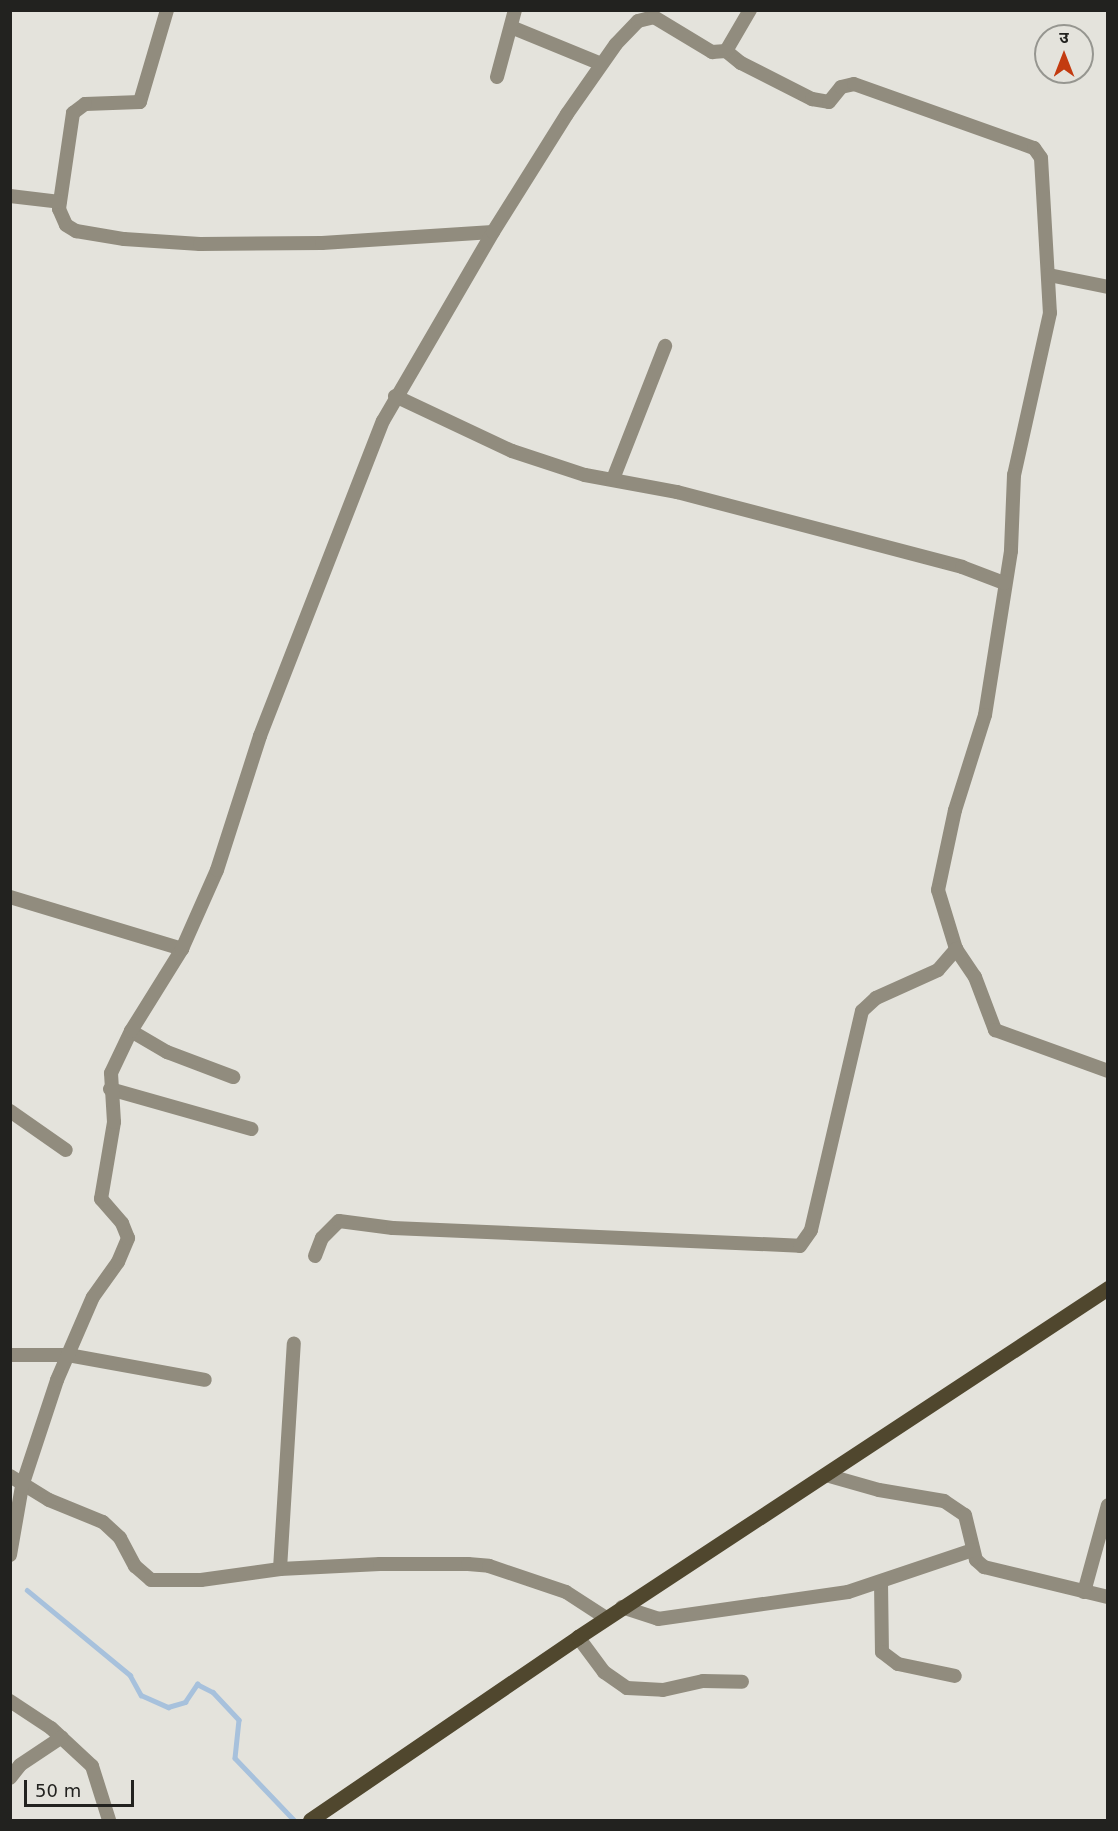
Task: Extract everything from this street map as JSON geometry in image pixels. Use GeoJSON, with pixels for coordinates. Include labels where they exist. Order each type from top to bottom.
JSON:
{"type":"FeatureCollection","features":[{"type":"Feature","properties":{"kind":"main road"},"geometry":{"type":"LineString","coordinates":[[311,1820],[622,1607],[1107,1287]]}},
{"type":"Feature","properties":{"kind":"street"},"geometry":{"type":"LineString","coordinates":[[167,10],[140,102],[85,104],[73,113],[60,202],[66,225],[124,239],[200,244],[322,243],[493,232]]}},
{"type":"Feature","properties":{"kind":"street"},"geometry":{"type":"LineString","coordinates":[[497,77],[515,10]]}},
{"type":"Feature","properties":{"kind":"street"},"geometry":{"type":"LineString","coordinates":[[726,51],[750,10]]}},
{"type":"Feature","properties":{"kind":"street"},"geometry":{"type":"LineString","coordinates":[[10,1555],[22,1486],[68,1355],[93,1297],[118,1262],[128,1238],[122,1223],[101,1199],[112,1139],[110,1089],[116,1058],[182,949],[217,870],[260,736],[395,396],[493,232],[601,64],[638,21],[654,17],[712,52],[726,51],[741,63],[812,99],[829,102],[841,87],[854,84],[1034,148],[1043,171],[1050,313],[1022,427],[1014,476],[1011,551],[1004,583],[985,715],[938,879],[939,901],[956,949],[975,977],[994,1030],[1107,1071]]}},
{"type":"Feature","properties":{"kind":"street"},"geometry":{"type":"LineString","coordinates":[[511,27],[601,64]]}},
{"type":"Feature","properties":{"kind":"street"},"geometry":{"type":"LineString","coordinates":[[10,196],[60,202]]}},
{"type":"Feature","properties":{"kind":"street"},"geometry":{"type":"LineString","coordinates":[[1049,275],[1107,287]]}},
{"type":"Feature","properties":{"kind":"street"},"geometry":{"type":"LineString","coordinates":[[613,479],[664,346]]}},
{"type":"Feature","properties":{"kind":"street"},"geometry":{"type":"LineString","coordinates":[[395,396],[512,451],[585,475],[677,492],[962,567],[1004,583]]}},
{"type":"Feature","properties":{"kind":"street"},"geometry":{"type":"LineString","coordinates":[[10,897],[182,949]]}},
{"type":"Feature","properties":{"kind":"street"},"geometry":{"type":"LineString","coordinates":[[315,1256],[322,1238],[339,1221],[393,1228],[800,1246],[811,1230],[862,1011],[876,998],[938,970],[956,949]]}},
{"type":"Feature","properties":{"kind":"street"},"geometry":{"type":"LineString","coordinates":[[131,1031],[175,1055],[233,1077]]}},
{"type":"Feature","properties":{"kind":"street"},"geometry":{"type":"LineString","coordinates":[[110,1089],[251,1129]]}},
{"type":"Feature","properties":{"kind":"street"},"geometry":{"type":"LineString","coordinates":[[10,1111],[66,1150]]}},
{"type":"Feature","properties":{"kind":"street"},"geometry":{"type":"LineString","coordinates":[[280,1569],[294,1343]]}},
{"type":"Feature","properties":{"kind":"street"},"geometry":{"type":"LineString","coordinates":[[10,1355],[68,1355],[205,1380]]}},
{"type":"Feature","properties":{"kind":"street"},"geometry":{"type":"LineString","coordinates":[[826,1474],[958,1508],[969,1526],[972,1550],[976,1560],[994,1571],[1107,1597]]}},
{"type":"Feature","properties":{"kind":"street"},"geometry":{"type":"LineString","coordinates":[[10,1476],[22,1486],[103,1522],[120,1538],[135,1566],[151,1580],[201,1580],[280,1569],[427,1563],[489,1566],[566,1592],[606,1618]]}},
{"type":"Feature","properties":{"kind":"street"},"geometry":{"type":"LineString","coordinates":[[1084,1592],[1107,1505]]}},
{"type":"Feature","properties":{"kind":"street"},"geometry":{"type":"LineString","coordinates":[[622,1607],[658,1619],[848,1592],[972,1550]]}},
{"type":"Feature","properties":{"kind":"street"},"geometry":{"type":"LineString","coordinates":[[881,1582],[882,1652],[898,1664],[955,1676]]}},
{"type":"Feature","properties":{"kind":"street"},"geometry":{"type":"LineString","coordinates":[[578,1637],[604,1672],[627,1688],[663,1690],[703,1681],[742,1682]]}},
{"type":"Feature","properties":{"kind":"street"},"geometry":{"type":"LineString","coordinates":[[10,1701],[62,1737],[92,1766],[109,1821]]}},
{"type":"Feature","properties":{"kind":"street"},"geometry":{"type":"LineString","coordinates":[[10,1778],[20,1765],[62,1737]]}},
{"type":"Feature","properties":{"kind":"waterway"},"geometry":{"type":"LineString","coordinates":[[27,1590],[130,1675],[141,1695],[168,1707],[185,1702],[197,1684],[213,1692],[239,1720],[235,1758],[294,1820]]}}]}
